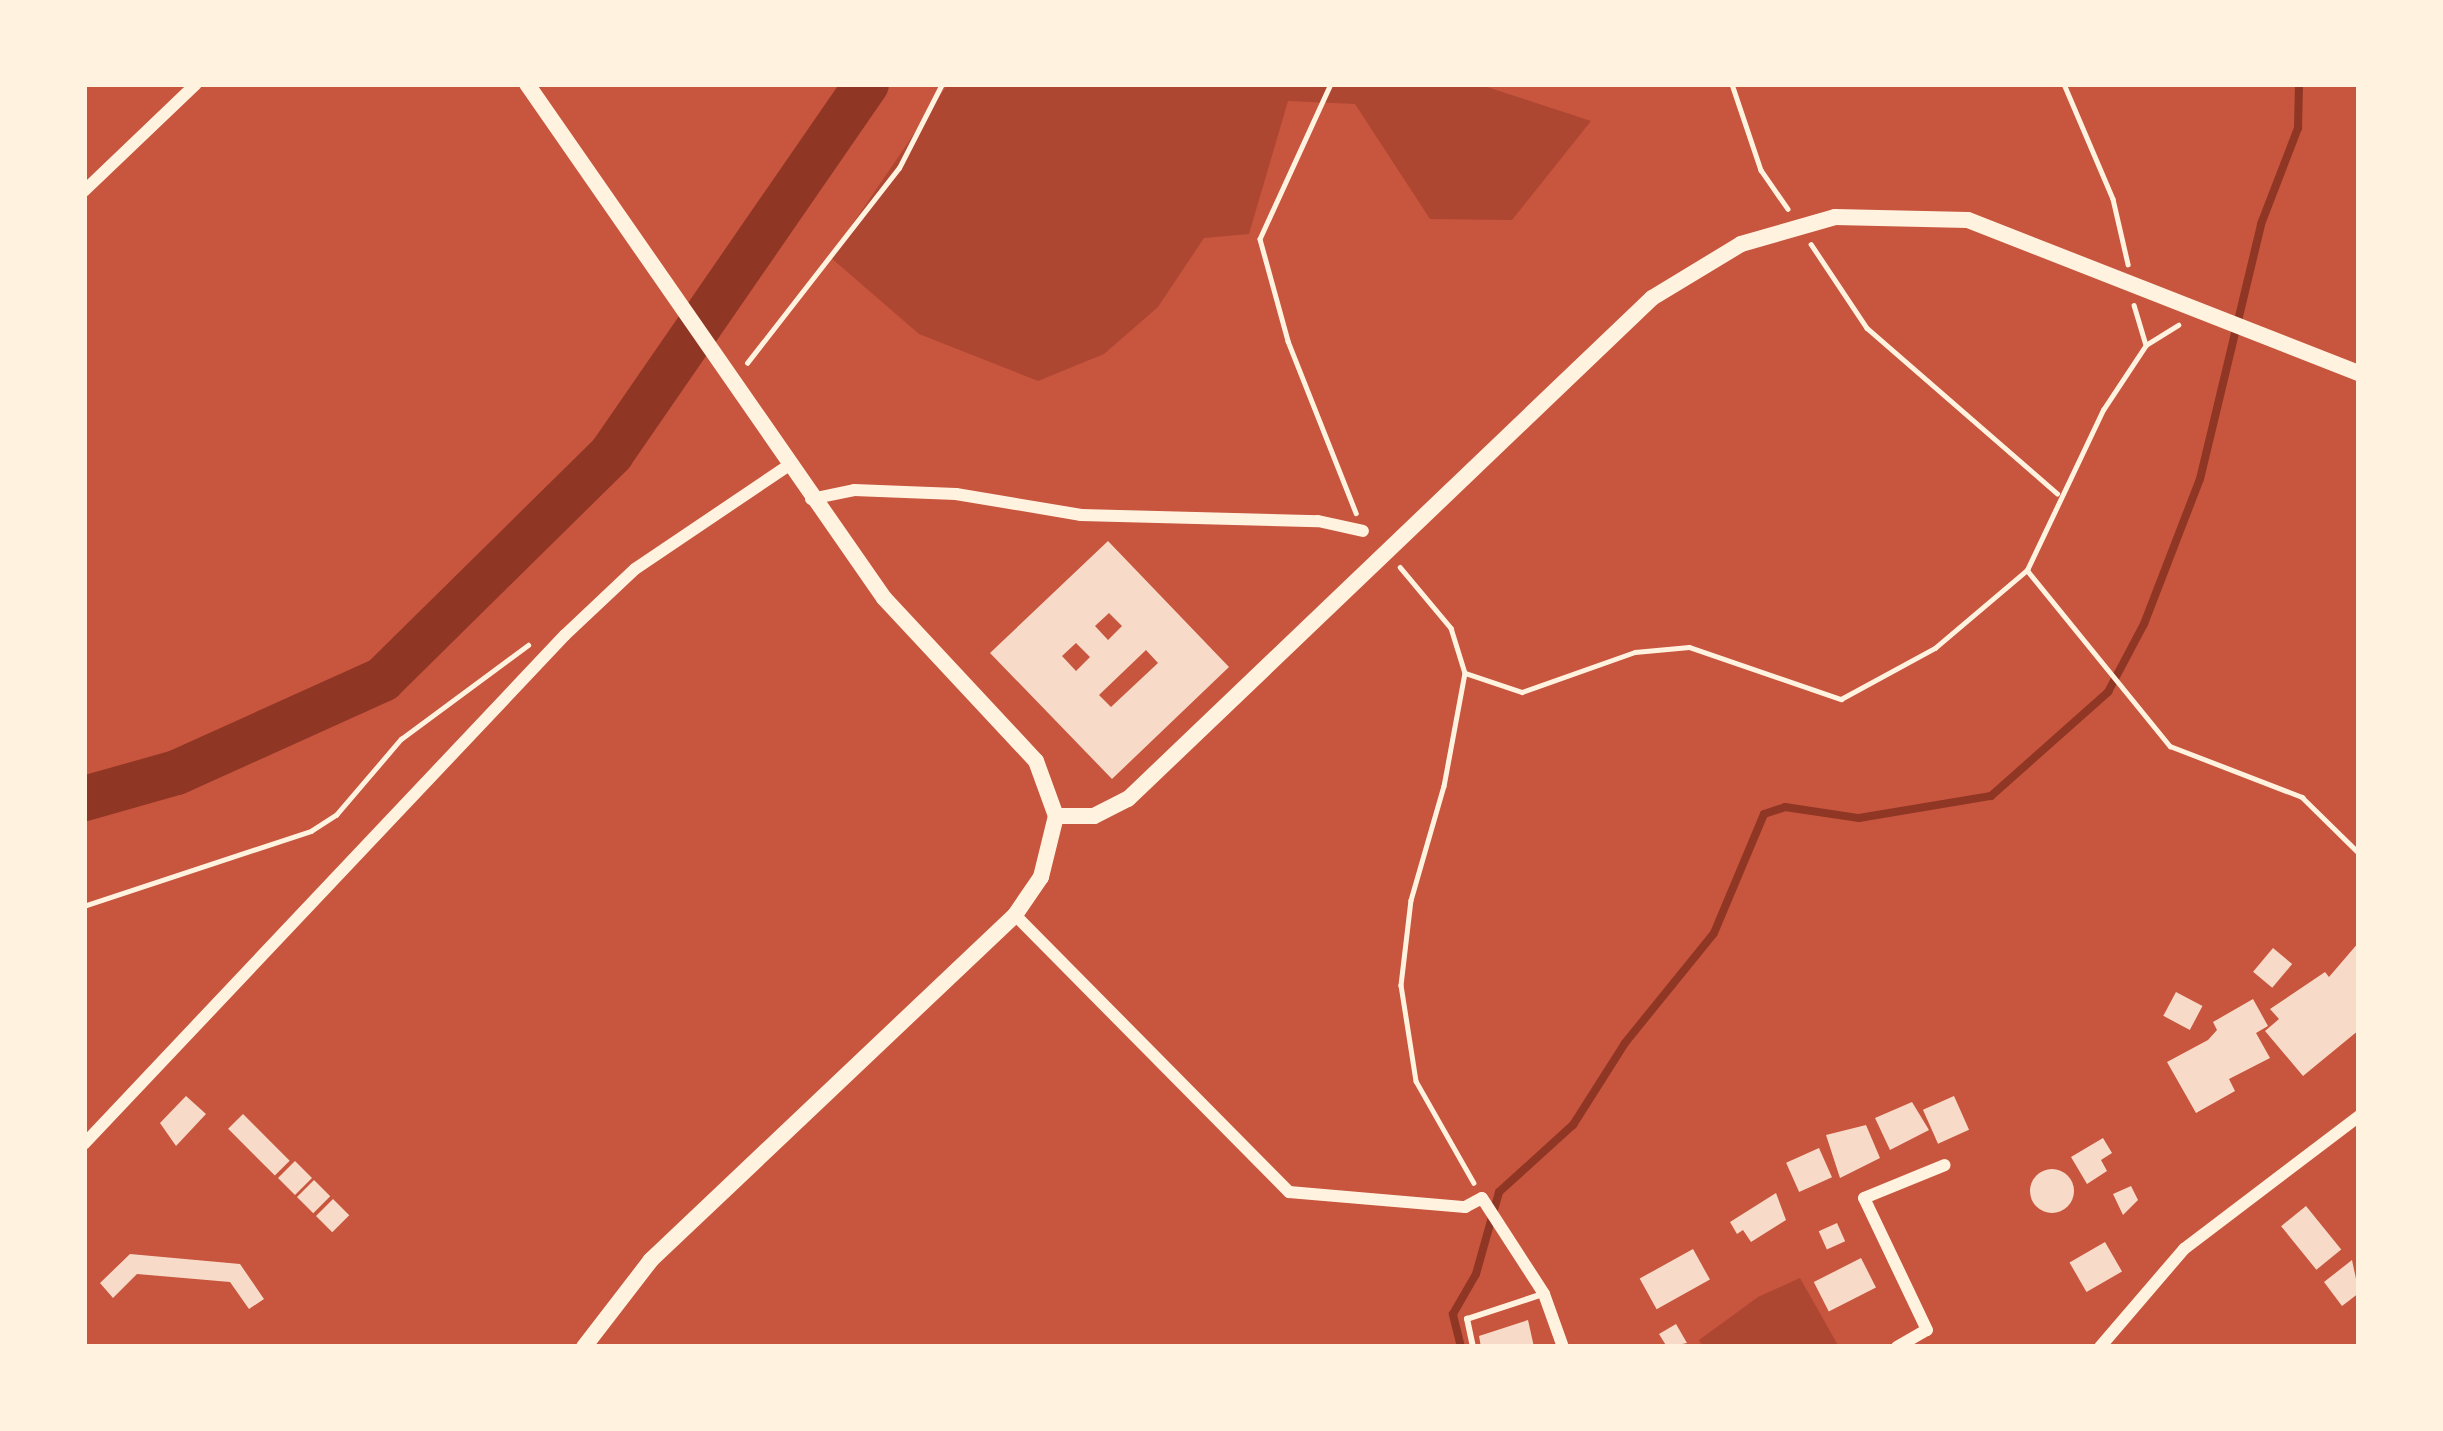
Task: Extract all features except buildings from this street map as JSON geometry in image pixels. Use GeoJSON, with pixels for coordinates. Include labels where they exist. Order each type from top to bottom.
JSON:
{"type":"FeatureCollection","features":[{"type":"Feature","properties":{"kind":"street"},"geometry":{"type":"LineString","coordinates":[[527,84],[786,467],[884,598],[1036,761],[1056,816],[1041,877],[1015,915],[651,1259],[584,1347]]}},
{"type":"Feature","properties":{"kind":"street"},"geometry":{"type":"LineString","coordinates":[[84,190],[187,86]]}},
{"type":"Feature","properties":{"kind":"street"},"geometry":{"type":"LineString","coordinates":[[1056,816],[1094,816],[1128,800],[1652,298],[1742,244],[1807,223],[1882,213],[1968,220],[2359,373]]}},
{"type":"Feature","properties":{"kind":"street"},"geometry":{"type":"LineString","coordinates":[[84,1144],[565,634],[635,569],[786,467]]}},
{"type":"Feature","properties":{"kind":"street"},"geometry":{"type":"LineString","coordinates":[[811,499],[854,490],[956,494],[1081,515],[1318,520],[1363,531]]}},
{"type":"Feature","properties":{"kind":"street"},"geometry":{"type":"LineString","coordinates":[[1015,915],[1289,1192],[1465,1207],[1482,1198],[1544,1294],[1562,1347]]}},
{"type":"Feature","properties":{"kind":"street"},"geometry":{"type":"LineString","coordinates":[[2100,1347],[2184,1249],[2359,1116]]}},
{"type":"Feature","properties":{"kind":"street"},"geometry":{"type":"LineString","coordinates":[[1897,1347],[1928,1330],[1864,1198],[1945,1165]]}},
{"type":"Feature","properties":{"kind":"lane"},"geometry":{"type":"LineString","coordinates":[[1473,1347],[1467,1318],[1544,1294]]}},
{"type":"Feature","properties":{"kind":"path"},"geometry":{"type":"LineString","coordinates":[[748,369],[899,168],[942,84]]}},
{"type":"Feature","properties":{"kind":"path"},"geometry":{"type":"LineString","coordinates":[[1330,84],[1260,239],[1268,273],[1363,531]]}},
{"type":"Feature","properties":{"kind":"path"},"geometry":{"type":"LineString","coordinates":[[1732,84],[1761,170],[1867,328],[2057,493]]}},
{"type":"Feature","properties":{"kind":"path"},"geometry":{"type":"LineString","coordinates":[[2064,84],[2113,199],[2131,282]]}},
{"type":"Feature","properties":{"kind":"path"},"geometry":{"type":"LineString","coordinates":[[2132,298],[2146,345]]}},
{"type":"Feature","properties":{"kind":"path"},"geometry":{"type":"LineString","coordinates":[[1465,673],[1522,692],[1635,652],[1689,647],[1841,699],[1935,648],[2026,570],[2057,493],[2146,345],[2211,314]]}},
{"type":"Feature","properties":{"kind":"path"},"geometry":{"type":"LineString","coordinates":[[1386,553],[1443,615],[1465,673],[1444,786],[1411,901],[1401,985],[1416,1081],[1482,1198]]}},
{"type":"Feature","properties":{"kind":"path"},"geometry":{"type":"LineString","coordinates":[[2026,570],[2170,746],[2302,797],[2359,853]]}},
{"type":"Feature","properties":{"kind":"path"},"geometry":{"type":"LineString","coordinates":[[84,906],[311,831],[336,815],[401,739],[545,634]]}},
{"type":"Feature","properties":{"kind":"shaded area"},"geometry":{"type":"Polygon","coordinates":[[[948,84],[1478,84],[1591,121],[1512,220],[1430,219],[1355,104],[1288,101],[1249,234],[1204,238],[1158,307],[1104,354],[1038,381],[919,334],[830,257],[948,84]]]}},
{"type":"Feature","properties":{"kind":"shaded area"},"geometry":{"type":"Polygon","coordinates":[[[1800,1278],[1839,1347],[1703,1347],[1699,1340],[1758,1297],[1800,1278]]]}},
{"type":"Feature","properties":{"kind":"waterway"},"geometry":{"type":"LineString","coordinates":[[84,798],[176,772],[382,679],[611,453],[866,84]]}},
{"type":"Feature","properties":{"kind":"waterway"},"geometry":{"type":"LineString","coordinates":[[1461,1347],[1453,1314],[1476,1274],[1499,1192],[1573,1125],[1625,1043],[1714,933],[1764,814],[1785,807],[1859,818],[1991,796],[2108,692],[2144,624],[2200,479],[2261,224],[2298,128],[2299,84]]}}]}
